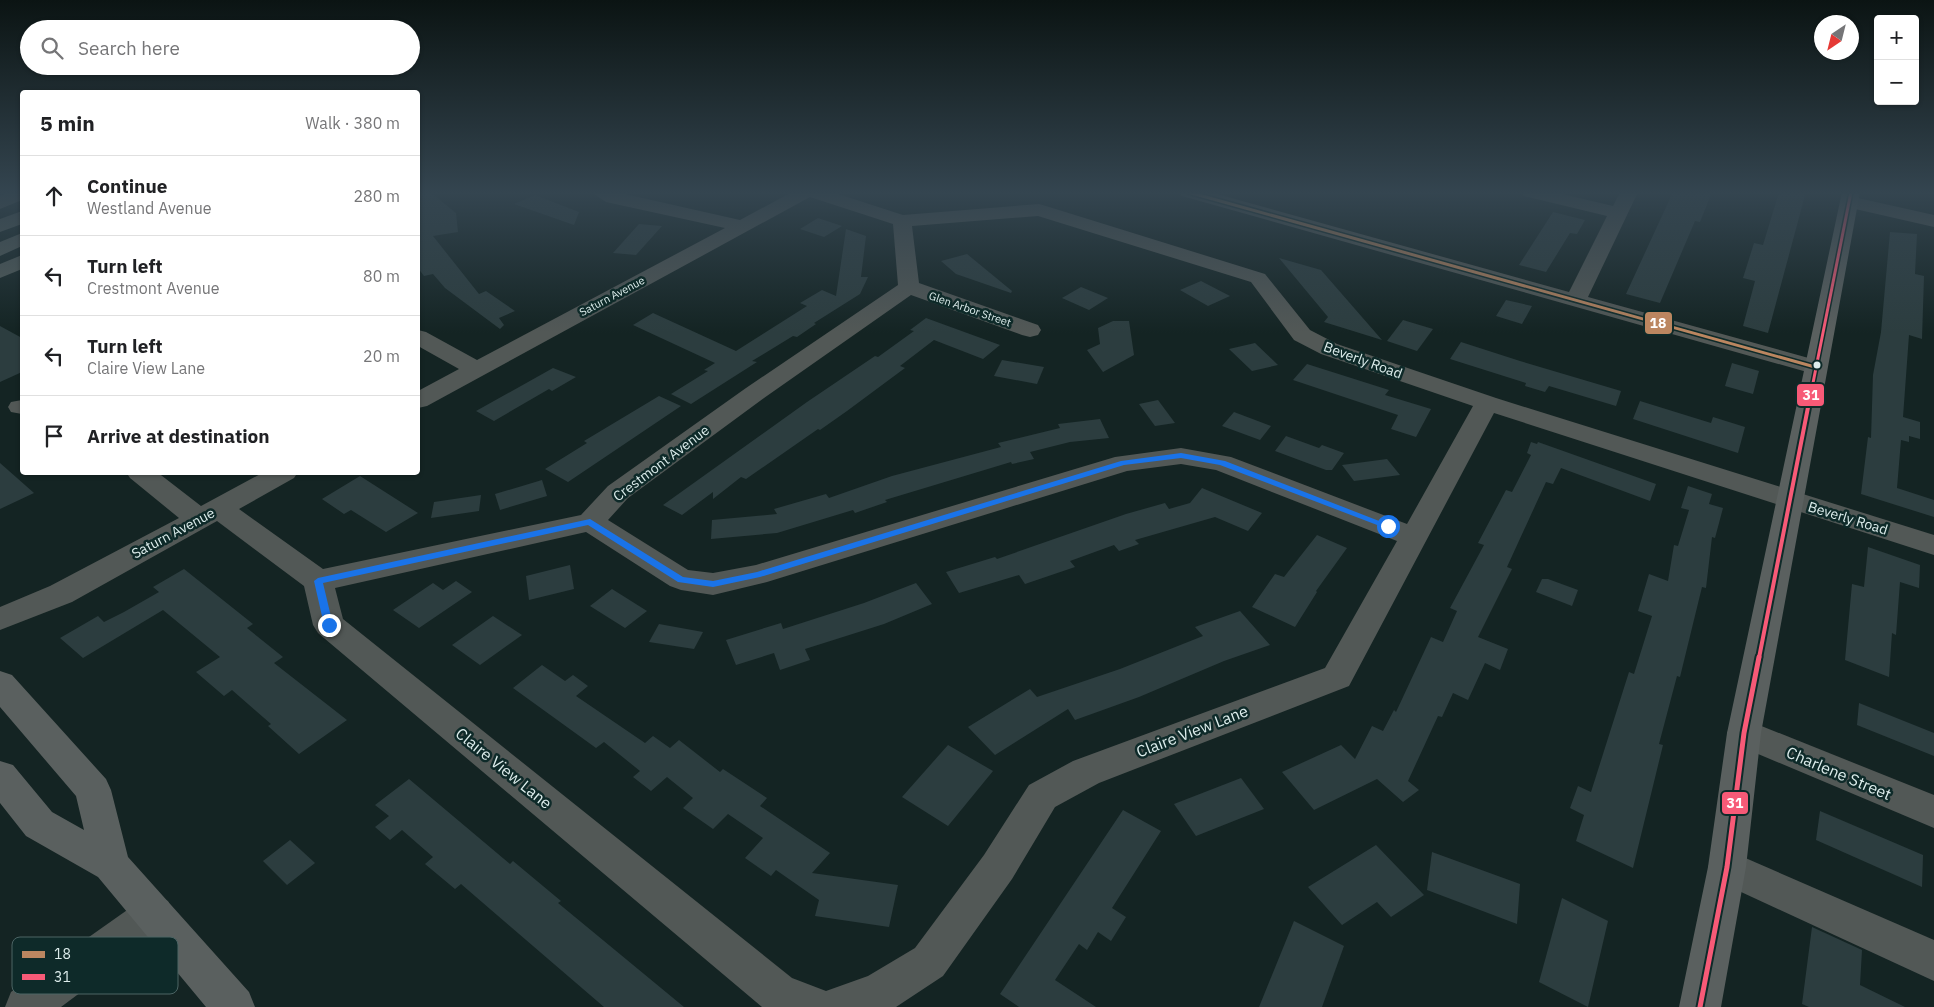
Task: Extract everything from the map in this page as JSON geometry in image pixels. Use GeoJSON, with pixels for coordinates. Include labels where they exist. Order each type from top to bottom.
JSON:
{"type":"FeatureCollection","features":[{"type":"Feature","properties":{"kind":"highway"},"geometry":{"type":"LineString","coordinates":[[0,250],[20,240]]}},
{"type":"Feature","properties":{"kind":"highway"},"geometry":{"type":"LineString","coordinates":[[0,272],[20,262]]}},
{"type":"Feature","properties":{"kind":"main road"},"geometry":{"type":"LineString","coordinates":[[1700,1007],[1727,867],[1744,733],[1792,500],[1842,239]]}},
{"type":"Feature","properties":{"kind":"main road"},"geometry":{"type":"LineString","coordinates":[[0,684],[93,790],[111,865]]}},
{"type":"Feature","properties":{"kind":"main road"},"geometry":{"type":"LineString","coordinates":[[0,776],[39,824],[111,865],[174,937]]}},
{"type":"Feature","properties":{"kind":"main road"},"geometry":{"type":"LineString","coordinates":[[178,942],[234,1007]]}},
{"type":"Feature","properties":{"kind":"street","name":"Saturn Avenue"},"geometry":{"type":"LineString","coordinates":[[420,400],[719,239]]}},
{"type":"Feature","properties":{"kind":"street"},"geometry":{"type":"LineString","coordinates":[[904,239],[909,287]]}},
{"type":"Feature","properties":{"kind":"street","name":"Beverly Road"},"geometry":{"type":"LineString","coordinates":[[1135,239],[1258,278],[1302,335],[1329,349],[1487,403],[1934,545]]}},
{"type":"Feature","properties":{"kind":"street"},"geometry":{"type":"LineString","coordinates":[[1358,239],[1816,367]]}},
{"type":"Feature","properties":{"kind":"street"},"geometry":{"type":"LineString","coordinates":[[1576,299],[1605,239]]}},
{"type":"Feature","properties":{"kind":"street","name":"Glen Arbor Street"},"geometry":{"type":"LineString","coordinates":[[909,287],[1030,330]]}},
{"type":"Feature","properties":{"kind":"street","name":"Crestmont Avenue"},"geometry":{"type":"LineString","coordinates":[[590,522],[618,492],[755,393],[909,287]]}},
{"type":"Feature","properties":{"kind":"street"},"geometry":{"type":"LineString","coordinates":[[420,337],[476,369]]}},
{"type":"Feature","properties":{"kind":"street","name":"Claire View Lane"},"geometry":{"type":"LineString","coordinates":[[838,1007],[878,994],[929,962],[998,868],[1042,796],[1086,772],[1337,677],[1487,403]]}},
{"type":"Feature","properties":{"kind":"street"},"geometry":{"type":"LineString","coordinates":[[144,475],[318,581],[590,522],[681,580],[713,584],[757,575],[1124,463],[1181,456],[1222,463],[1414,537]]}},
{"type":"Feature","properties":{"kind":"street","name":"Saturn Avenue"},"geometry":{"type":"LineString","coordinates":[[0,619],[61,594],[280,475]]}},
{"type":"Feature","properties":{"kind":"street","name":"Claire View Lane"},"geometry":{"type":"LineString","coordinates":[[318,581],[329,625],[780,995],[815,1007]]}},
{"type":"Feature","properties":{"kind":"street","name":"Saturn Avenue"},"geometry":{"type":"LineString","coordinates":[[0,637],[30,621],[61,594]]}},
{"type":"Feature","properties":{"kind":"street","name":"Charlene Street"},"geometry":{"type":"LineString","coordinates":[[1744,733],[1934,812]]}},
{"type":"Feature","properties":{"kind":"street"},"geometry":{"type":"LineString","coordinates":[[1727,867],[1934,961]]}},
{"type":"Feature","properties":{"kind":"street"},"geometry":{"type":"LineString","coordinates":[[122,937],[154,914]]}},
{"type":"Feature","properties":{"kind":"street"},"geometry":{"type":"LineString","coordinates":[[26,1007],[44,994]]}},
{"type":"Feature","properties":{"kind":"building"},"geometry":{"type":"Polygon","coordinates":[[[420,239],[435,239],[479,294],[486,291],[515,311],[499,318],[504,325],[500,329],[445,288],[433,274],[424,276],[420,271],[420,239]]]}},
{"type":"Feature","properties":{"kind":"building"},"geometry":{"type":"Polygon","coordinates":[[[626,239],[650,239],[636,255],[613,253],[626,239]]]}},
{"type":"Feature","properties":{"kind":"building"},"geometry":{"type":"Polygon","coordinates":[[[845,239],[866,239],[861,277],[868,277],[860,294],[814,323],[816,324],[797,337],[793,336],[752,361],[757,362],[691,404],[671,394],[708,371],[704,370],[715,363],[633,325],[653,313],[736,351],[807,306],[800,303],[822,290],[836,296],[845,239]]]}},
{"type":"Feature","properties":{"kind":"building"},"geometry":{"type":"Polygon","coordinates":[[[1536,239],[1566,239],[1546,272],[1519,265],[1536,239]]]}},
{"type":"Feature","properties":{"kind":"building"},"geometry":{"type":"Polygon","coordinates":[[[1651,239],[1687,239],[1660,303],[1626,294],[1651,239]]]}},
{"type":"Feature","properties":{"kind":"building"},"geometry":{"type":"Polygon","coordinates":[[[1765,239],[1793,239],[1768,333],[1743,326],[1755,281],[1743,278],[1754,243],[1763,245],[1765,239]]]}},
{"type":"Feature","properties":{"kind":"building"},"geometry":{"type":"Polygon","coordinates":[[[1889,239],[1917,239],[1915,274],[1924,276],[1922,339],[1909,335],[1903,417],[1920,422],[1920,439],[1909,436],[1909,442],[1901,440],[1897,488],[1934,500],[1934,517],[1861,494],[1868,437],[1871,438],[1873,375],[1881,332],[1889,239]]]}},
{"type":"Feature","properties":{"kind":"building"},"geometry":{"type":"Polygon","coordinates":[[[967,254],[1012,291],[1011,293],[956,274],[941,261],[967,254]]]}},
{"type":"Feature","properties":{"kind":"building"},"geometry":{"type":"Polygon","coordinates":[[[1279,258],[1321,270],[1382,340],[1324,322],[1328,317],[1279,258]]]}},
{"type":"Feature","properties":{"kind":"building"},"geometry":{"type":"Polygon","coordinates":[[[1201,281],[1230,296],[1208,306],[1180,290],[1201,281]]]}},
{"type":"Feature","properties":{"kind":"building"},"geometry":{"type":"Polygon","coordinates":[[[1081,287],[1108,298],[1089,310],[1062,298],[1081,287]]]}},
{"type":"Feature","properties":{"kind":"building"},"geometry":{"type":"Polygon","coordinates":[[[1506,300],[1532,306],[1522,324],[1496,316],[1506,300]]]}},
{"type":"Feature","properties":{"kind":"building"},"geometry":{"type":"Polygon","coordinates":[[[926,318],[1000,345],[983,359],[934,340],[900,366],[905,368],[847,411],[746,479],[741,477],[713,499],[713,492],[682,515],[663,505],[807,402],[875,356],[878,357],[914,331],[910,330],[926,318]]]}},
{"type":"Feature","properties":{"kind":"building"},"geometry":{"type":"Polygon","coordinates":[[[1403,320],[1433,329],[1417,351],[1387,341],[1403,320]]]}},
{"type":"Feature","properties":{"kind":"building"},"geometry":{"type":"Polygon","coordinates":[[[1113,321],[1129,321],[1134,355],[1103,372],[1087,350],[1100,344],[1098,328],[1113,321]]]}},
{"type":"Feature","properties":{"kind":"building"},"geometry":{"type":"Polygon","coordinates":[[[0,326],[20,337],[20,373],[0,382],[0,326]]]}},
{"type":"Feature","properties":{"kind":"building"},"geometry":{"type":"Polygon","coordinates":[[[1461,342],[1621,391],[1616,406],[1549,386],[1545,392],[1525,386],[1526,383],[1450,359],[1461,342]]]}},
{"type":"Feature","properties":{"kind":"building"},"geometry":{"type":"Polygon","coordinates":[[[1255,343],[1278,365],[1252,371],[1229,349],[1255,343]]]}},
{"type":"Feature","properties":{"kind":"building"},"geometry":{"type":"Polygon","coordinates":[[[1002,360],[1044,367],[1037,384],[994,376],[1002,360]]]}},
{"type":"Feature","properties":{"kind":"building"},"geometry":{"type":"Polygon","coordinates":[[[1732,363],[1759,371],[1753,394],[1725,386],[1732,363]]]}},
{"type":"Feature","properties":{"kind":"building"},"geometry":{"type":"Polygon","coordinates":[[[1307,364],[1389,390],[1385,395],[1431,409],[1416,437],[1391,429],[1398,415],[1293,380],[1307,364]]]}},
{"type":"Feature","properties":{"kind":"building"},"geometry":{"type":"Polygon","coordinates":[[[553,368],[576,377],[552,391],[549,389],[494,421],[476,411],[553,368]]]}},
{"type":"Feature","properties":{"kind":"building"},"geometry":{"type":"Polygon","coordinates":[[[659,396],[681,406],[568,482],[545,469],[587,443],[584,441],[659,396]]]}},
{"type":"Feature","properties":{"kind":"building"},"geometry":{"type":"Polygon","coordinates":[[[1158,400],[1175,423],[1155,426],[1139,404],[1158,400]]]}},
{"type":"Feature","properties":{"kind":"building"},"geometry":{"type":"Polygon","coordinates":[[[1640,401],[1711,423],[1713,417],[1745,427],[1738,453],[1633,419],[1640,401]]]}},
{"type":"Feature","properties":{"kind":"building"},"geometry":{"type":"Polygon","coordinates":[[[1234,412],[1271,426],[1260,440],[1222,426],[1234,412]]]}},
{"type":"Feature","properties":{"kind":"building"},"geometry":{"type":"Polygon","coordinates":[[[1100,419],[1109,438],[1070,442],[1030,452],[1034,459],[1012,464],[1011,462],[885,500],[887,502],[855,513],[853,510],[777,533],[711,539],[712,520],[777,514],[774,509],[826,494],[829,498],[892,476],[1001,447],[998,443],[1060,428],[1058,424],[1100,419]]]}},
{"type":"Feature","properties":{"kind":"building"},"geometry":{"type":"Polygon","coordinates":[[[1286,436],[1319,448],[1322,445],[1344,453],[1332,470],[1326,470],[1275,451],[1286,436]]]}},
{"type":"Feature","properties":{"kind":"building"},"geometry":{"type":"Polygon","coordinates":[[[1531,442],[1537,444],[1538,442],[1656,484],[1650,501],[1561,468],[1553,484],[1546,482],[1507,567],[1512,569],[1478,637],[1508,649],[1500,670],[1485,663],[1468,700],[1453,693],[1442,717],[1438,716],[1408,781],[1419,790],[1403,802],[1377,779],[1314,810],[1282,772],[1341,745],[1355,759],[1372,726],[1383,731],[1394,710],[1396,712],[1431,637],[1443,642],[1457,611],[1450,608],[1484,545],[1478,543],[1506,490],[1512,492],[1531,455],[1527,453],[1531,442]]]}},
{"type":"Feature","properties":{"kind":"building"},"geometry":{"type":"Polygon","coordinates":[[[1387,459],[1400,475],[1354,481],[1342,465],[1387,459]]]}},
{"type":"Feature","properties":{"kind":"building"},"geometry":{"type":"Polygon","coordinates":[[[0,463],[34,493],[0,509],[0,463]]]}},
{"type":"Feature","properties":{"kind":"building"},"geometry":{"type":"Polygon","coordinates":[[[360,476],[418,513],[386,532],[351,510],[344,514],[322,499],[360,476]]]}},
{"type":"Feature","properties":{"kind":"building"},"geometry":{"type":"Polygon","coordinates":[[[542,480],[547,496],[500,510],[495,494],[542,480]]]}},
{"type":"Feature","properties":{"kind":"building"},"geometry":{"type":"Polygon","coordinates":[[[1688,486],[1712,494],[1709,504],[1723,508],[1715,538],[1712,537],[1706,588],[1702,587],[1680,677],[1677,676],[1659,744],[1663,745],[1633,868],[1576,841],[1584,815],[1570,808],[1578,786],[1591,792],[1629,672],[1634,674],[1652,616],[1638,611],[1649,574],[1668,581],[1674,545],[1678,546],[1689,510],[1681,508],[1688,486]]]}},
{"type":"Feature","properties":{"kind":"building"},"geometry":{"type":"Polygon","coordinates":[[[1202,488],[1262,513],[1248,531],[1215,517],[1135,540],[1139,544],[1119,551],[1114,545],[1070,561],[1075,567],[1025,584],[1019,575],[959,593],[946,572],[995,557],[997,559],[1126,514],[1165,503],[1169,509],[1190,503],[1202,488]]]}},
{"type":"Feature","properties":{"kind":"building"},"geometry":{"type":"Polygon","coordinates":[[[481,495],[479,511],[431,518],[434,502],[481,495]]]}},
{"type":"Feature","properties":{"kind":"building"},"geometry":{"type":"Polygon","coordinates":[[[1317,535],[1347,548],[1316,591],[1295,627],[1252,607],[1275,574],[1284,577],[1317,535]]]}},
{"type":"Feature","properties":{"kind":"building"},"geometry":{"type":"Polygon","coordinates":[[[1868,547],[1920,565],[1919,588],[1900,582],[1896,635],[1892,633],[1889,677],[1845,660],[1852,584],[1864,587],[1868,547]]]}},
{"type":"Feature","properties":{"kind":"building"},"geometry":{"type":"Polygon","coordinates":[[[570,565],[574,589],[529,600],[526,576],[570,565]]]}},
{"type":"Feature","properties":{"kind":"building"},"geometry":{"type":"Polygon","coordinates":[[[184,569],[253,624],[247,628],[283,657],[274,663],[347,720],[299,754],[268,726],[271,724],[232,690],[224,696],[196,672],[220,657],[163,610],[83,658],[60,638],[98,616],[104,622],[124,612],[159,592],[153,587],[184,569]]]}},
{"type":"Feature","properties":{"kind":"building"},"geometry":{"type":"Polygon","coordinates":[[[1542,579],[1548,579],[1578,590],[1572,606],[1536,592],[1542,579]]]}},
{"type":"Feature","properties":{"kind":"building"},"geometry":{"type":"Polygon","coordinates":[[[456,581],[472,592],[419,628],[393,610],[433,583],[443,590],[456,581]]]}},
{"type":"Feature","properties":{"kind":"building"},"geometry":{"type":"Polygon","coordinates":[[[916,583],[932,604],[884,624],[805,649],[810,660],[780,670],[774,653],[736,665],[726,640],[781,623],[783,629],[864,603],[916,583]]]}},
{"type":"Feature","properties":{"kind":"building"},"geometry":{"type":"Polygon","coordinates":[[[612,589],[647,611],[625,628],[590,606],[612,589]]]}},
{"type":"Feature","properties":{"kind":"building"},"geometry":{"type":"Polygon","coordinates":[[[1240,611],[1270,645],[1224,661],[1139,697],[1075,720],[1068,709],[995,755],[968,727],[1030,689],[1037,697],[1120,669],[1203,636],[1195,627],[1240,611]]]}},
{"type":"Feature","properties":{"kind":"building"},"geometry":{"type":"Polygon","coordinates":[[[493,616],[522,635],[480,665],[452,645],[493,616]]]}},
{"type":"Feature","properties":{"kind":"building"},"geometry":{"type":"Polygon","coordinates":[[[659,624],[703,632],[694,649],[649,642],[659,624]]]}},
{"type":"Feature","properties":{"kind":"building"},"geometry":{"type":"Polygon","coordinates":[[[542,665],[565,681],[573,675],[588,686],[576,696],[645,743],[653,736],[670,748],[679,740],[720,772],[723,769],[767,798],[760,806],[830,853],[812,873],[898,885],[889,927],[815,916],[819,900],[776,870],[771,876],[745,858],[763,838],[728,814],[713,829],[683,808],[693,798],[667,777],[651,791],[633,777],[640,771],[604,742],[596,748],[513,688],[542,665]]]}},
{"type":"Feature","properties":{"kind":"building"},"geometry":{"type":"Polygon","coordinates":[[[1859,703],[1934,733],[1934,756],[1857,725],[1859,703]]]}},
{"type":"Feature","properties":{"kind":"building"},"geometry":{"type":"Polygon","coordinates":[[[948,745],[993,771],[948,826],[902,797],[948,745]]]}},
{"type":"Feature","properties":{"kind":"building"},"geometry":{"type":"Polygon","coordinates":[[[1241,778],[1264,809],[1196,836],[1174,804],[1241,778]]]}},
{"type":"Feature","properties":{"kind":"building"},"geometry":{"type":"Polygon","coordinates":[[[409,779],[510,864],[513,861],[561,901],[558,903],[684,1007],[604,1007],[461,884],[455,889],[425,864],[433,857],[402,830],[390,840],[375,827],[389,816],[375,805],[409,779]]]}},
{"type":"Feature","properties":{"kind":"building"},"geometry":{"type":"Polygon","coordinates":[[[1123,810],[1161,831],[1112,908],[1126,917],[1111,941],[1098,932],[1087,950],[1079,944],[1055,980],[1096,1007],[1019,1007],[1000,994],[1123,810]]]}},
{"type":"Feature","properties":{"kind":"building"},"geometry":{"type":"Polygon","coordinates":[[[1820,811],[1923,855],[1922,887],[1816,840],[1820,811]]]}},
{"type":"Feature","properties":{"kind":"building"},"geometry":{"type":"Polygon","coordinates":[[[290,840],[315,863],[287,885],[263,861],[290,840]]]}},
{"type":"Feature","properties":{"kind":"building"},"geometry":{"type":"Polygon","coordinates":[[[1376,845],[1424,895],[1391,917],[1377,902],[1342,925],[1308,887],[1376,845]]]}},
{"type":"Feature","properties":{"kind":"building"},"geometry":{"type":"Polygon","coordinates":[[[1432,852],[1520,884],[1517,924],[1427,890],[1432,852]]]}},
{"type":"Feature","properties":{"kind":"building"},"geometry":{"type":"Polygon","coordinates":[[[1562,898],[1608,921],[1588,1007],[1539,982],[1562,898]]]}},
{"type":"Feature","properties":{"kind":"building"},"geometry":{"type":"Polygon","coordinates":[[[1294,921],[1344,946],[1322,1007],[1259,1007],[1294,921]]]}},
{"type":"Feature","properties":{"kind":"building"},"geometry":{"type":"Polygon","coordinates":[[[1812,927],[1862,950],[1860,985],[1905,1007],[1809,1007],[1802,1004],[1812,927]]]}},
{"type":"Feature","properties":{"kind":"transit line","name":"18"},"geometry":{"type":"LineString","coordinates":[[1356,239],[1815,367]]}},
{"type":"Feature","properties":{"kind":"transit line","name":"31"},"geometry":{"type":"LineString","coordinates":[[1700,1007],[1727,867],[1744,733],[1842,239]]}},
{"type":"Feature","properties":{"kind":"route"},"geometry":{"type":"LineString","coordinates":[[329,625],[318,581],[590,522],[681,580],[713,584],[757,575],[1124,463],[1181,456],[1222,463],[1388,526]]}}]}
